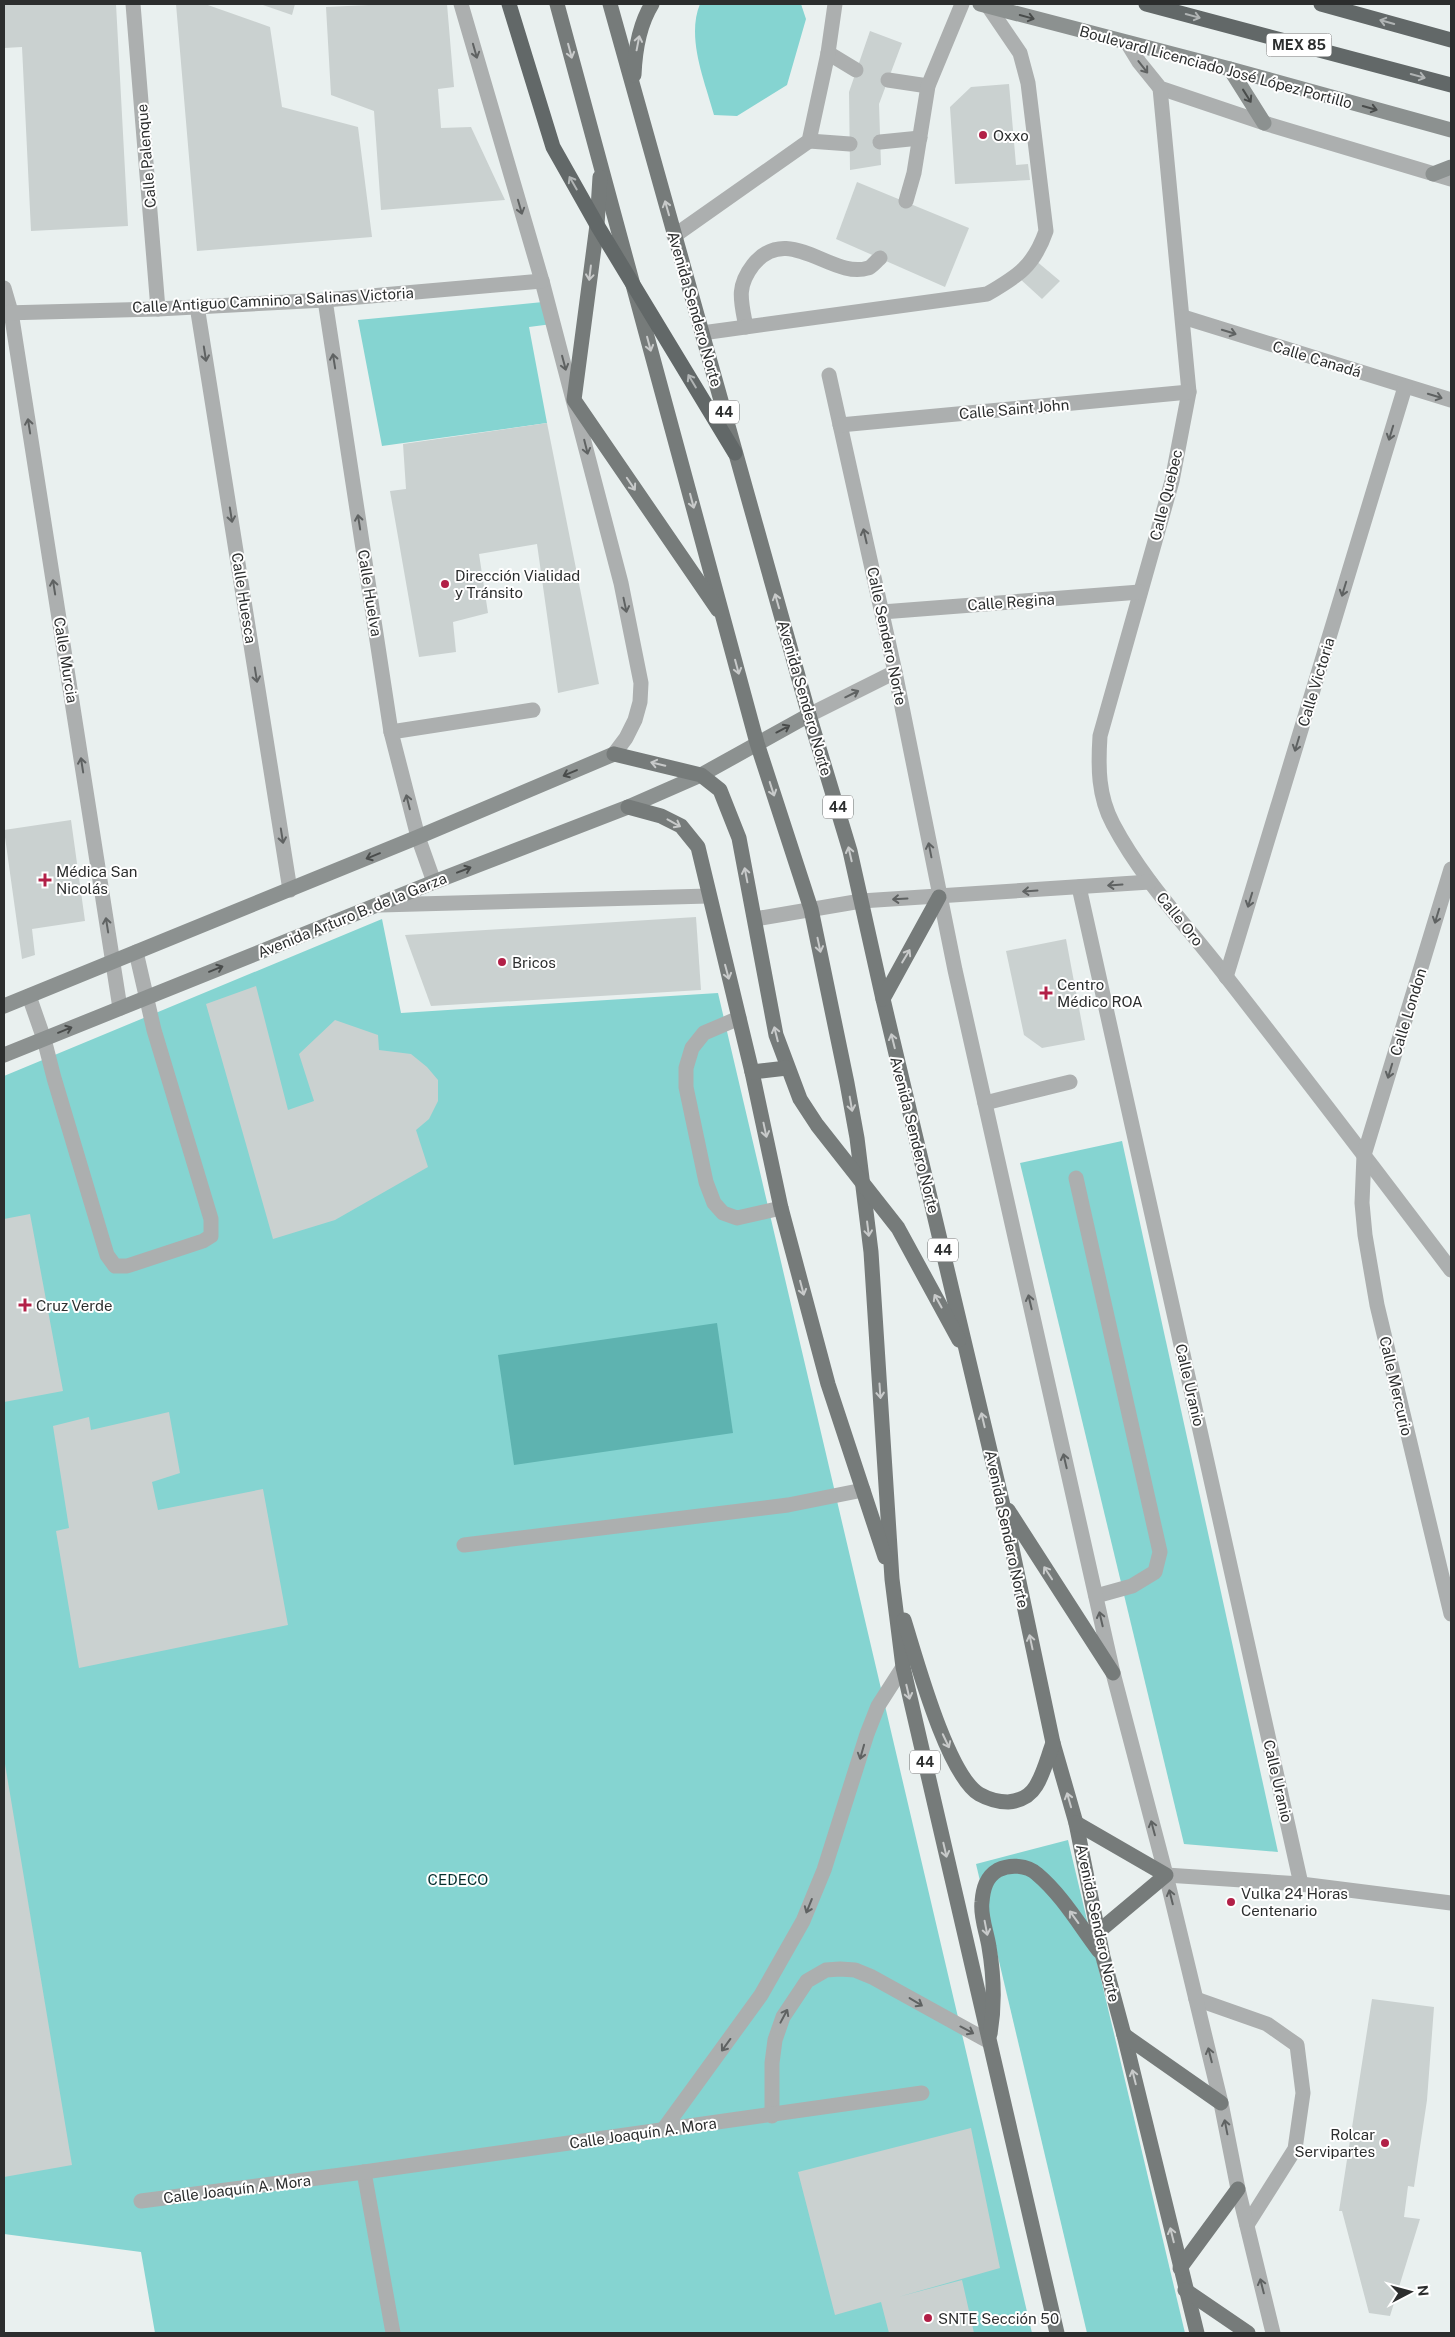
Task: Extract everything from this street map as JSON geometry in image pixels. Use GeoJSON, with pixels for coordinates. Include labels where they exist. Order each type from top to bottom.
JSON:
{"type":"FeatureCollection","features":[{"type":"Feature","properties":{"kind":"highway"},"geometry":{"type":"LineString","coordinates":[[510,4],[553,147],[597,225],[735,452]]}},
{"type":"Feature","properties":{"kind":"highway","name":"MEX 85"},"geometry":{"type":"LineString","coordinates":[[1146,4],[1451,85]]}},
{"type":"Feature","properties":{"kind":"highway"},"geometry":{"type":"LineString","coordinates":[[1321,4],[1451,40]]}},
{"type":"Feature","properties":{"kind":"main road","name":"44"},"geometry":{"type":"LineString","coordinates":[[557,4],[757,743],[811,909],[847,1083],[871,1252],[892,1579],[903,1667],[1057,2333]]}},
{"type":"Feature","properties":{"kind":"main road","name":"Avenida Sendero Norte"},"geometry":{"type":"LineString","coordinates":[[610,4],[809,715],[840,814],[970,1359],[1053,1743],[1076,1823],[1103,1957],[1197,2333]]}},
{"type":"Feature","properties":{"kind":"main road"},"geometry":{"type":"LineString","coordinates":[[639,109],[634,84],[634,59],[639,34],[652,4]]}},
{"type":"Feature","properties":{"kind":"main road"},"geometry":{"type":"LineString","coordinates":[[601,166],[597,225],[574,400],[724,620]]}},
{"type":"Feature","properties":{"kind":"main road"},"geometry":{"type":"LineString","coordinates":[[614,754],[701,775],[720,790],[739,838],[776,1035],[800,1099],[817,1125],[898,1228],[970,1359]]}},
{"type":"Feature","properties":{"kind":"main road"},"geometry":{"type":"LineString","coordinates":[[628,807],[661,816],[681,826],[698,847],[752,1072],[781,1208],[828,1384],[892,1579],[925,1691],[940,1729],[964,1778],[978,1793],[999,1802],[1015,1802],[1027,1796],[1036,1786],[1053,1743]]}},
{"type":"Feature","properties":{"kind":"main road"},"geometry":{"type":"LineString","coordinates":[[883,999],[939,897]]}},
{"type":"Feature","properties":{"kind":"main road"},"geometry":{"type":"LineString","coordinates":[[752,1072],[787,1068]]}},
{"type":"Feature","properties":{"kind":"main road"},"geometry":{"type":"LineString","coordinates":[[1002,1502],[1113,1673]]}},
{"type":"Feature","properties":{"kind":"main road"},"geometry":{"type":"LineString","coordinates":[[1076,1823],[1166,1875],[1098,1932]]}},
{"type":"Feature","properties":{"kind":"main road"},"geometry":{"type":"LineString","coordinates":[[988,2041],[993,2014],[992,1970],[981,1904],[984,1886],[991,1874],[1005,1867],[1020,1867],[1036,1873],[1064,1903],[1103,1957]]}},
{"type":"Feature","properties":{"kind":"main road"},"geometry":{"type":"LineString","coordinates":[[1124,2035],[1221,2103]]}},
{"type":"Feature","properties":{"kind":"main road"},"geometry":{"type":"LineString","coordinates":[[1180,2268],[1238,2189]]}},
{"type":"Feature","properties":{"kind":"main road"},"geometry":{"type":"LineString","coordinates":[[1185,2290],[1248,2333]]}},
{"type":"Feature","properties":{"kind":"street","name":"Calle Palenque"},"geometry":{"type":"LineString","coordinates":[[133,4],[158,309]]}},
{"type":"Feature","properties":{"kind":"street"},"geometry":{"type":"LineString","coordinates":[[4,1006],[290,890],[614,754],[626,738],[635,720],[640,702],[642,683],[621,583],[542,281],[461,4]]}},
{"type":"Feature","properties":{"kind":"street"},"geometry":{"type":"LineString","coordinates":[[809,140],[828,54],[835,4]]}},
{"type":"Feature","properties":{"kind":"street"},"geometry":{"type":"LineString","coordinates":[[906,201],[914,173],[928,86],[962,4]]}},
{"type":"Feature","properties":{"kind":"street"},"geometry":{"type":"LineString","coordinates":[[702,333],[987,294],[1013,278],[1039,252],[1046,231],[1046,216],[1028,83],[1020,53],[984,5]]}},
{"type":"Feature","properties":{"kind":"street","name":"Boulevard Licenciado José López Portillo"},"geometry":{"type":"LineString","coordinates":[[984,5],[1230,69],[1451,130]]}},
{"type":"Feature","properties":{"kind":"street"},"geometry":{"type":"LineString","coordinates":[[1128,44],[1139,62],[1160,88],[1264,123],[1451,179]]}},
{"type":"Feature","properties":{"kind":"street"},"geometry":{"type":"LineString","coordinates":[[828,54],[856,70]]}},
{"type":"Feature","properties":{"kind":"street"},"geometry":{"type":"LineString","coordinates":[[1230,69],[1264,123]]}},
{"type":"Feature","properties":{"kind":"street"},"geometry":{"type":"LineString","coordinates":[[888,80],[928,86]]}},
{"type":"Feature","properties":{"kind":"street","name":"Calle Quebec"},"geometry":{"type":"LineString","coordinates":[[1150,882],[1112,824],[1100,790],[1098,770],[1100,736],[1172,481],[1189,392],[1160,88]]}},
{"type":"Feature","properties":{"kind":"street"},"geometry":{"type":"LineString","coordinates":[[880,142],[920,138]]}},
{"type":"Feature","properties":{"kind":"street"},"geometry":{"type":"LineString","coordinates":[[674,236],[809,140],[850,144]]}},
{"type":"Feature","properties":{"kind":"street"},"geometry":{"type":"LineString","coordinates":[[1433,174],[1451,168]]}},
{"type":"Feature","properties":{"kind":"street"},"geometry":{"type":"LineString","coordinates":[[746,327],[740,296],[744,277],[762,256],[776,249],[798,250],[856,270],[870,268],[880,258]]}},
{"type":"Feature","properties":{"kind":"street","name":"Calle Antiguo Camnino a Salinas Victoria"},"geometry":{"type":"LineString","coordinates":[[7,312],[158,309],[325,300],[542,281]]}},
{"type":"Feature","properties":{"kind":"street","name":"Calle Murcia"},"geometry":{"type":"LineString","coordinates":[[4,288],[120,1008]]}},
{"type":"Feature","properties":{"kind":"street","name":"Calle Huelva"},"geometry":{"type":"LineString","coordinates":[[325,300],[391,732],[418,837],[434,882]]}},
{"type":"Feature","properties":{"kind":"street","name":"Calle Huesca"},"geometry":{"type":"LineString","coordinates":[[197,306],[290,890]]}},
{"type":"Feature","properties":{"kind":"street","name":"Calle Canadá"},"geometry":{"type":"LineString","coordinates":[[1183,317],[1451,400]]}},
{"type":"Feature","properties":{"kind":"street","name":"Calle Sendero Norte"},"geometry":{"type":"LineString","coordinates":[[829,375],[895,672],[939,897]]}},
{"type":"Feature","properties":{"kind":"street","name":"Calle Victoria"},"geometry":{"type":"LineString","coordinates":[[1226,977],[1405,387]]}},
{"type":"Feature","properties":{"kind":"street","name":"Calle Saint John"},"geometry":{"type":"LineString","coordinates":[[840,425],[1189,392]]}},
{"type":"Feature","properties":{"kind":"street","name":"Calle Regina"},"geometry":{"type":"LineString","coordinates":[[882,612],[1140,592]]}},
{"type":"Feature","properties":{"kind":"street"},"geometry":{"type":"LineString","coordinates":[[757,743],[895,672]]}},
{"type":"Feature","properties":{"kind":"street"},"geometry":{"type":"LineString","coordinates":[[391,732],[533,710]]}},
{"type":"Feature","properties":{"kind":"street","name":"Avenida Arturo B. de la Garza"},"geometry":{"type":"LineString","coordinates":[[4,1055],[376,905],[628,807],[701,775],[757,743]]}},
{"type":"Feature","properties":{"kind":"street","name":"Calle London"},"geometry":{"type":"LineString","coordinates":[[1364,1155],[1451,869]]}},
{"type":"Feature","properties":{"kind":"street","name":"Calle Oro"},"geometry":{"type":"LineString","coordinates":[[755,918],[861,901],[1150,882],[1226,977],[1451,1270]]}},
{"type":"Feature","properties":{"kind":"street","name":"Calle Uranio"},"geometry":{"type":"LineString","coordinates":[[1079,887],[1301,1884]]}},
{"type":"Feature","properties":{"kind":"street"},"geometry":{"type":"LineString","coordinates":[[376,905],[709,896]]}},
{"type":"Feature","properties":{"kind":"street"},"geometry":{"type":"LineString","coordinates":[[939,897],[1113,1673],[1196,1998],[1221,2103],[1238,2189],[1273,2333]]}},
{"type":"Feature","properties":{"kind":"street"},"geometry":{"type":"LineString","coordinates":[[29,996],[44,1038],[54,1078],[107,1255],[115,1266],[127,1266],[203,1241],[211,1236],[211,1219],[154,1030],[136,952]]}},
{"type":"Feature","properties":{"kind":"street"},"geometry":{"type":"LineString","coordinates":[[739,1018],[704,1033],[692,1048],[686,1068],[686,1087],[706,1182],[714,1203],[723,1213],[737,1218],[781,1208]]}},
{"type":"Feature","properties":{"kind":"street"},"geometry":{"type":"LineString","coordinates":[[985,1103],[1070,1082]]}},
{"type":"Feature","properties":{"kind":"street","name":"Calle Mercurio"},"geometry":{"type":"LineString","coordinates":[[1364,1155],[1362,1203],[1365,1235],[1377,1304],[1451,1614]]}},
{"type":"Feature","properties":{"kind":"street"},"geometry":{"type":"LineString","coordinates":[[1076,1178],[1160,1552],[1155,1572],[1132,1586],[1096,1596]]}},
{"type":"Feature","properties":{"kind":"street"},"geometry":{"type":"LineString","coordinates":[[464,1545],[788,1505],[863,1490]]}},
{"type":"Feature","properties":{"kind":"street"},"geometry":{"type":"LineString","coordinates":[[663,2130],[761,1995],[803,1921],[824,1870],[867,1734],[878,1706],[903,1667]]}},
{"type":"Feature","properties":{"kind":"street"},"geometry":{"type":"LineString","coordinates":[[1166,1875],[1301,1884],[1451,1903]]}},
{"type":"Feature","properties":{"kind":"street"},"geometry":{"type":"LineString","coordinates":[[772,2116],[772,2063],[775,2040],[783,2018],[807,1981],[826,1970],[855,1970],[872,1977],[988,2041]]}},
{"type":"Feature","properties":{"kind":"street"},"geometry":{"type":"LineString","coordinates":[[1196,1998],[1267,2024],[1297,2045],[1303,2093],[1296,2149],[1247,2225]]}},
{"type":"Feature","properties":{"kind":"street","name":"Calle Joaquín A. Mora"},"geometry":{"type":"LineString","coordinates":[[140,2201],[772,2116],[922,2093]]}},
{"type":"Feature","properties":{"kind":"street"},"geometry":{"type":"LineString","coordinates":[[364,2172],[393,2333]]}},
{"type":"Feature","properties":{"kind":"green space"},"geometry":{"type":"Polygon","coordinates":[[[700,4],[801,4],[806,19],[787,85],[737,116],[714,115],[698,59],[696,45],[696,17],[700,4]]]}},
{"type":"Feature","properties":{"kind":"green space"},"geometry":{"type":"Polygon","coordinates":[[[543,302],[552,324],[529,327],[547,423],[382,446],[358,320],[543,302]]]}},
{"type":"Feature","properties":{"kind":"green space","name":"CEDECO"},"geometry":{"type":"Polygon","coordinates":[[[382,919],[401,1013],[718,993],[1032,2333],[155,2333],[141,2252],[4,2234],[4,1076],[382,919]]]}},
{"type":"Feature","properties":{"kind":"green space"},"geometry":{"type":"Polygon","coordinates":[[[1122,1141],[1278,1852],[1184,1844],[1020,1163],[1122,1141]]]}},
{"type":"Feature","properties":{"kind":"green space"},"geometry":{"type":"Polygon","coordinates":[[[1068,1840],[1185,2333],[1087,2333],[976,1864],[1068,1840]]]}},
{"type":"Feature","properties":{"kind":"shaded area"},"geometry":{"type":"Polygon","coordinates":[[[717,1323],[733,1433],[514,1465],[498,1355],[717,1323]]]}},
{"type":"Feature","properties":{"kind":"building"},"geometry":{"type":"Polygon","coordinates":[[[4,4],[116,4],[128,226],[31,231],[22,47],[4,48],[4,4]]]}},
{"type":"Feature","properties":{"kind":"building"},"geometry":{"type":"Polygon","coordinates":[[[176,4],[205,4],[270,27],[282,107],[358,127],[372,237],[197,251],[176,4]]]}},
{"type":"Feature","properties":{"kind":"building"},"geometry":{"type":"Polygon","coordinates":[[[260,4],[295,4],[292,15],[260,4]]]}},
{"type":"Feature","properties":{"kind":"building"},"geometry":{"type":"Polygon","coordinates":[[[447,4],[454,87],[438,89],[441,128],[471,127],[505,200],[381,210],[374,111],[331,95],[326,7],[447,4]]]}},
{"type":"Feature","properties":{"kind":"building"},"geometry":{"type":"Polygon","coordinates":[[[870,31],[902,43],[879,104],[881,165],[850,170],[849,92],[870,31]]]}},
{"type":"Feature","properties":{"kind":"building","name":"Oxxo"},"geometry":{"type":"Polygon","coordinates":[[[1009,84],[1016,165],[1028,164],[1030,180],[955,184],[950,107],[971,87],[1009,84]]]}},
{"type":"Feature","properties":{"kind":"building"},"geometry":{"type":"Polygon","coordinates":[[[857,182],[969,228],[945,287],[836,239],[857,182]]]}},
{"type":"Feature","properties":{"kind":"building"},"geometry":{"type":"Polygon","coordinates":[[[1035,260],[1060,281],[1042,299],[1019,278],[1035,260]]]}},
{"type":"Feature","properties":{"kind":"building","name":"Dirección Vialidad y Tránsito"},"geometry":{"type":"Polygon","coordinates":[[[547,423],[599,684],[558,693],[537,544],[479,554],[488,613],[453,622],[456,652],[419,657],[390,491],[406,489],[403,444],[547,423]]]}},
{"type":"Feature","properties":{"kind":"building","name":"Médica San Nicolás"},"geometry":{"type":"Polygon","coordinates":[[[71,820],[85,921],[32,929],[35,955],[22,959],[4,830],[71,820]]]}},
{"type":"Feature","properties":{"kind":"building"},"geometry":{"type":"Polygon","coordinates":[[[696,917],[701,990],[431,1006],[405,935],[696,917]]]}},
{"type":"Feature","properties":{"kind":"building","name":"Centro Médico ROA"},"geometry":{"type":"Polygon","coordinates":[[[1066,939],[1085,1040],[1042,1048],[1024,1035],[1006,951],[1066,939]]]}},
{"type":"Feature","properties":{"kind":"building"},"geometry":{"type":"Polygon","coordinates":[[[256,986],[288,1110],[314,1101],[299,1054],[335,1020],[378,1035],[379,1050],[411,1054],[427,1067],[438,1080],[438,1101],[429,1119],[416,1130],[428,1167],[335,1220],[273,1239],[206,1004],[256,986]]]}},
{"type":"Feature","properties":{"kind":"building","name":"Cruz Verde"},"geometry":{"type":"Polygon","coordinates":[[[30,1214],[63,1391],[4,1402],[4,1219],[30,1214]]]}},
{"type":"Feature","properties":{"kind":"building"},"geometry":{"type":"Polygon","coordinates":[[[169,1412],[180,1473],[152,1482],[158,1510],[263,1489],[288,1625],[79,1668],[56,1531],[69,1528],[53,1426],[89,1417],[91,1430],[169,1412]]]}},
{"type":"Feature","properties":{"kind":"building"},"geometry":{"type":"Polygon","coordinates":[[[4,1758],[72,2165],[4,2177],[4,1758]]]}},
{"type":"Feature","properties":{"kind":"building","name":"Rolcar Servipartes"},"geometry":{"type":"Polygon","coordinates":[[[1372,1999],[1434,2007],[1427,2100],[1414,2187],[1408,2186],[1404,2217],[1420,2219],[1390,2316],[1369,2313],[1342,2211],[1339,2211],[1372,1999]]]}},
{"type":"Feature","properties":{"kind":"building"},"geometry":{"type":"Polygon","coordinates":[[[971,2128],[1000,2268],[898,2297],[962,2280],[974,2333],[889,2333],[881,2302],[835,2315],[798,2172],[971,2128]]]}},
{"type":"Feature","properties":{"kind":"place","name":"Oxxo"},"geometry":{"type":"Point","coordinates":[983,135]}},
{"type":"Feature","properties":{"kind":"place","name":"Dirección Vialidad y Tránsito"},"geometry":{"type":"Point","coordinates":[445,584]}},
{"type":"Feature","properties":{"kind":"place","name":"Médica San Nicolás"},"geometry":{"type":"Point","coordinates":[45,880]}},
{"type":"Feature","properties":{"kind":"place","name":"Bricos"},"geometry":{"type":"Point","coordinates":[502,962]}},
{"type":"Feature","properties":{"kind":"place","name":"Centro Médico ROA"},"geometry":{"type":"Point","coordinates":[1046,993]}},
{"type":"Feature","properties":{"kind":"place","name":"Cruz Verde"},"geometry":{"type":"Point","coordinates":[25,1305]}},
{"type":"Feature","properties":{"kind":"place","name":"Vulka 24 Horas Centenario"},"geometry":{"type":"Point","coordinates":[1231,1902]}},
{"type":"Feature","properties":{"kind":"place","name":"Rolcar Servipartes"},"geometry":{"type":"Point","coordinates":[1385,2143]}},
{"type":"Feature","properties":{"kind":"place","name":"SNTE Sección 50"},"geometry":{"type":"Point","coordinates":[928,2318]}}]}
